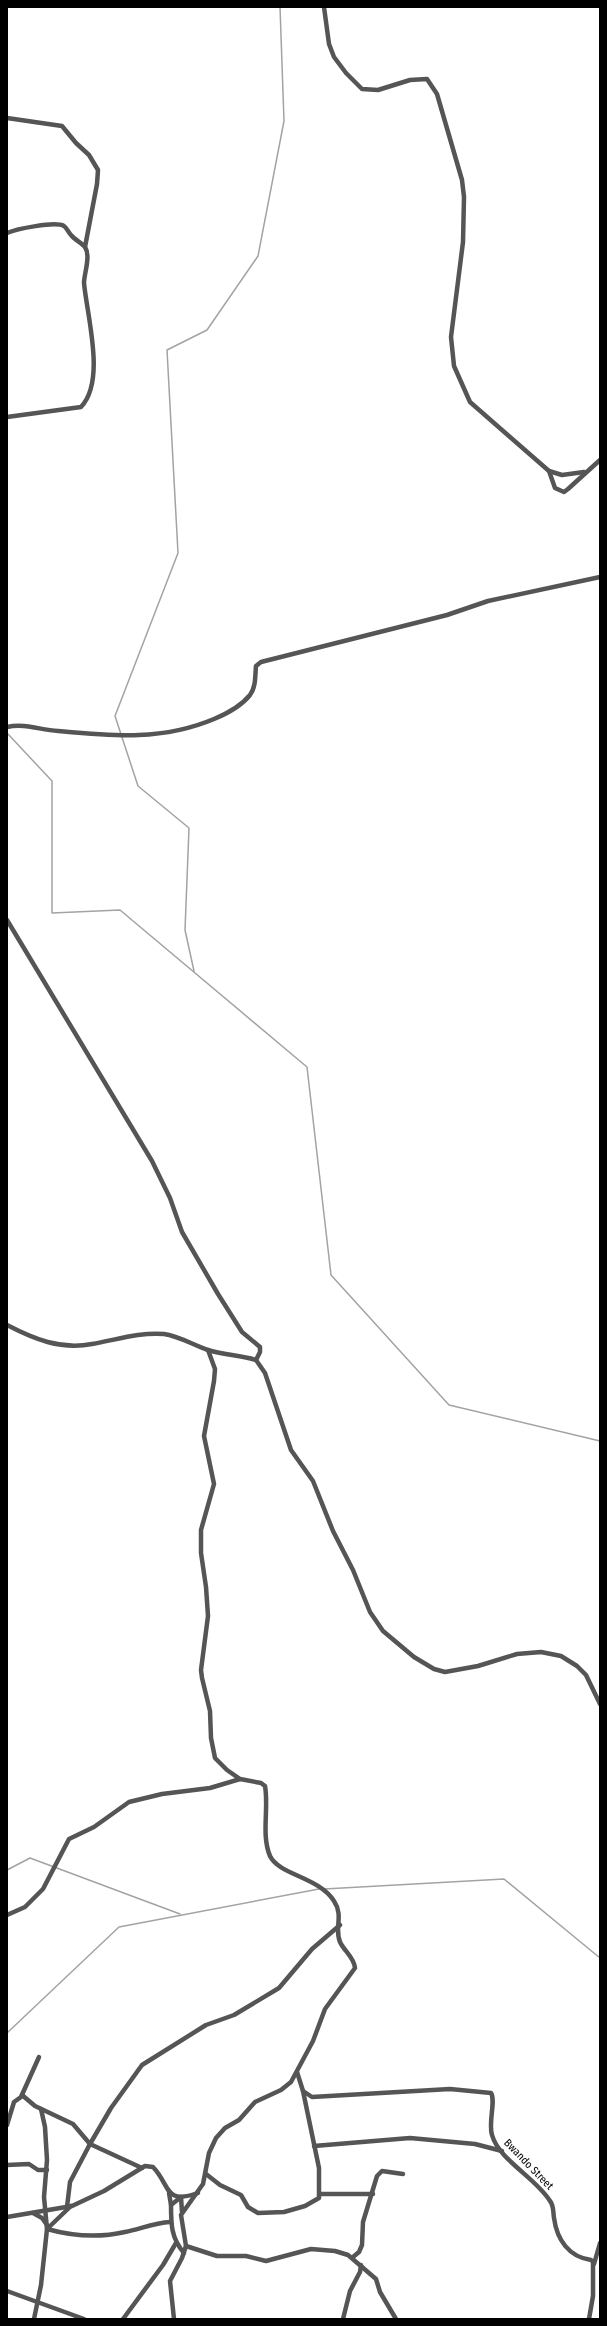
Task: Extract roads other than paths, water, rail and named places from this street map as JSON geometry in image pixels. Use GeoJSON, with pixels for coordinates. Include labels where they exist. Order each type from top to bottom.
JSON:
{"type":"FeatureCollection","features":[{"type":"Feature","properties":{"kind":"street"},"geometry":{"type":"LineString","coordinates":[[324,7],[328,40],[331,50],[346,74],[362,88],[378,90],[410,80],[427,79],[437,94],[462,180],[464,197],[463,242],[451,337],[454,366],[470,402],[549,471],[562,474],[586,472]]}},
{"type":"Feature","properties":{"kind":"street"},"geometry":{"type":"LineString","coordinates":[[7,118],[62,126],[96,166],[98,184],[85,247]]}},
{"type":"Feature","properties":{"kind":"street"},"geometry":{"type":"LineString","coordinates":[[7,232],[23,228],[60,225],[66,227],[70,234],[85,247],[87,252],[84,281],[93,357],[90,394],[81,407],[72,410],[7,417]]}},
{"type":"Feature","properties":{"kind":"street"},"geometry":{"type":"LineString","coordinates":[[549,471],[555,488],[564,492],[600,460]]}},
{"type":"Feature","properties":{"kind":"street"},"geometry":{"type":"LineString","coordinates":[[7,727],[18,724],[49,731],[122,736],[156,735],[185,730],[221,716],[249,696],[254,686],[256,666],[261,662],[452,614],[488,601],[600,577]]}},
{"type":"Feature","properties":{"kind":"street"},"geometry":{"type":"LineString","coordinates":[[7,920],[152,1161],[170,1198],[182,1232],[218,1294],[242,1332],[260,1347],[260,1352],[256,1360]]}},
{"type":"Feature","properties":{"kind":"street"},"geometry":{"type":"LineString","coordinates":[[7,1325],[27,1335],[52,1344],[71,1346],[91,1345],[132,1335],[164,1334],[208,1350],[256,1360],[265,1373],[291,1450],[314,1481],[333,1531],[353,1570],[370,1612],[383,1631],[414,1657],[434,1669],[445,1672],[456,1671],[524,1653],[541,1652],[561,1656],[573,1663],[586,1675],[600,1704]]}},
{"type":"Feature","properties":{"kind":"street"},"geometry":{"type":"LineString","coordinates":[[182,2212],[199,2192],[206,2174],[209,2153],[220,2133],[239,2120],[255,2102],[287,2086],[297,2072],[315,2037],[325,2009],[355,1968],[352,1960],[340,1943],[340,1925],[337,1906],[325,1890],[305,1878],[278,1866],[271,1857],[267,1839],[265,1786],[261,1783],[240,1779],[227,1770],[215,1758],[211,1738],[210,1710],[200,1670],[208,1616],[206,1587],[201,1553],[201,1530],[214,1484],[204,1436],[215,1369],[208,1350]]}},
{"type":"Feature","properties":{"kind":"street"},"geometry":{"type":"LineString","coordinates":[[7,1916],[25,1907],[43,1889],[69,1840],[94,1826],[129,1802],[162,1794],[210,1788],[240,1779]]}},
{"type":"Feature","properties":{"kind":"street"},"geometry":{"type":"LineString","coordinates":[[47,2227],[70,2206],[70,2182],[111,2108],[142,2065],[206,2025],[234,2015],[279,1988],[312,1949],[340,1925]]}},
{"type":"Feature","properties":{"kind":"street"},"geometry":{"type":"LineString","coordinates":[[7,2125],[14,2102],[22,2095],[39,2057]]}},
{"type":"Feature","properties":{"kind":"street"},"geometry":{"type":"LineString","coordinates":[[206,2174],[220,2186],[241,2195],[248,2207],[258,2213],[284,2212],[314,2201],[320,2194],[319,2168],[303,2091],[297,2072]]}},
{"type":"Feature","properties":{"kind":"street","name":"Bwando Street"},"geometry":{"type":"LineString","coordinates":[[303,2091],[308,2095],[318,2097],[450,2089],[491,2093],[493,2099],[492,2134],[502,2151],[551,2201],[556,2226],[563,2244],[580,2258],[592,2260],[593,2264]]}},
{"type":"Feature","properties":{"kind":"street"},"geometry":{"type":"LineString","coordinates":[[22,2095],[41,2109],[73,2124],[90,2144],[142,2168]]}},
{"type":"Feature","properties":{"kind":"street"},"geometry":{"type":"LineString","coordinates":[[34,2319],[38,2302],[47,2227],[44,2197],[47,2170],[45,2135],[41,2109]]}},
{"type":"Feature","properties":{"kind":"street"},"geometry":{"type":"LineString","coordinates":[[314,2146],[410,2138],[474,2144],[502,2151]]}},
{"type":"Feature","properties":{"kind":"street"},"geometry":{"type":"LineString","coordinates":[[7,2165],[29,2164],[38,2170],[47,2170]]}},
{"type":"Feature","properties":{"kind":"street"},"geometry":{"type":"LineString","coordinates":[[7,2217],[70,2206],[104,2191],[145,2166],[153,2167],[169,2193],[171,2205],[170,2222],[176,2243],[184,2253]]}},
{"type":"Feature","properties":{"kind":"street"},"geometry":{"type":"LineString","coordinates":[[353,2257],[359,2252],[362,2245],[363,2222],[380,2172],[402,2174]]}},
{"type":"Feature","properties":{"kind":"street"},"geometry":{"type":"LineString","coordinates":[[171,2205],[182,2197],[199,2192]]}},
{"type":"Feature","properties":{"kind":"street"},"geometry":{"type":"LineString","coordinates":[[169,2193],[182,2197]]}},
{"type":"Feature","properties":{"kind":"street"},"geometry":{"type":"LineString","coordinates":[[320,2194],[373,2194]]}},
{"type":"Feature","properties":{"kind":"street"},"geometry":{"type":"LineString","coordinates":[[174,2319],[170,2282],[186,2246],[181,2222],[182,2197]]}},
{"type":"Feature","properties":{"kind":"street"},"geometry":{"type":"LineString","coordinates":[[32,2212],[42,2218],[47,2227],[67,2235],[94,2236],[125,2232],[157,2223],[170,2222]]}},
{"type":"Feature","properties":{"kind":"street"},"geometry":{"type":"LineString","coordinates":[[123,2319],[163,2265],[176,2243]]}},
{"type":"Feature","properties":{"kind":"street"},"geometry":{"type":"LineString","coordinates":[[589,2319],[592,2307],[593,2264],[600,2243]]}},
{"type":"Feature","properties":{"kind":"street"},"geometry":{"type":"LineString","coordinates":[[186,2246],[217,2256],[246,2256],[266,2261],[311,2249],[335,2251],[353,2257],[376,2279],[380,2292],[396,2319]]}},
{"type":"Feature","properties":{"kind":"street"},"geometry":{"type":"LineString","coordinates":[[343,2319],[350,2291],[360,2272],[361,2265]]}},
{"type":"Feature","properties":{"kind":"street"},"geometry":{"type":"LineString","coordinates":[[7,2292],[84,2319]]}},
{"type":"Feature","properties":{"kind":"waterway"},"geometry":{"type":"LineString","coordinates":[[194,971],[185,930],[189,828],[138,786],[115,716],[178,553],[167,350],[207,330],[258,256],[284,121],[280,7]]}},
{"type":"Feature","properties":{"kind":"waterway"},"geometry":{"type":"LineString","coordinates":[[7,733],[52,781],[52,913],[120,910],[307,1067],[331,1275],[449,1405],[600,1441]]}},
{"type":"Feature","properties":{"kind":"waterway"},"geometry":{"type":"LineString","coordinates":[[7,1870],[30,1858],[180,1914]]}},
{"type":"Feature","properties":{"kind":"waterway"},"geometry":{"type":"LineString","coordinates":[[324,1889],[504,1879],[600,1958]]}},
{"type":"Feature","properties":{"kind":"waterway"},"geometry":{"type":"LineString","coordinates":[[7,2033],[119,1927],[319,1889]]}}]}
